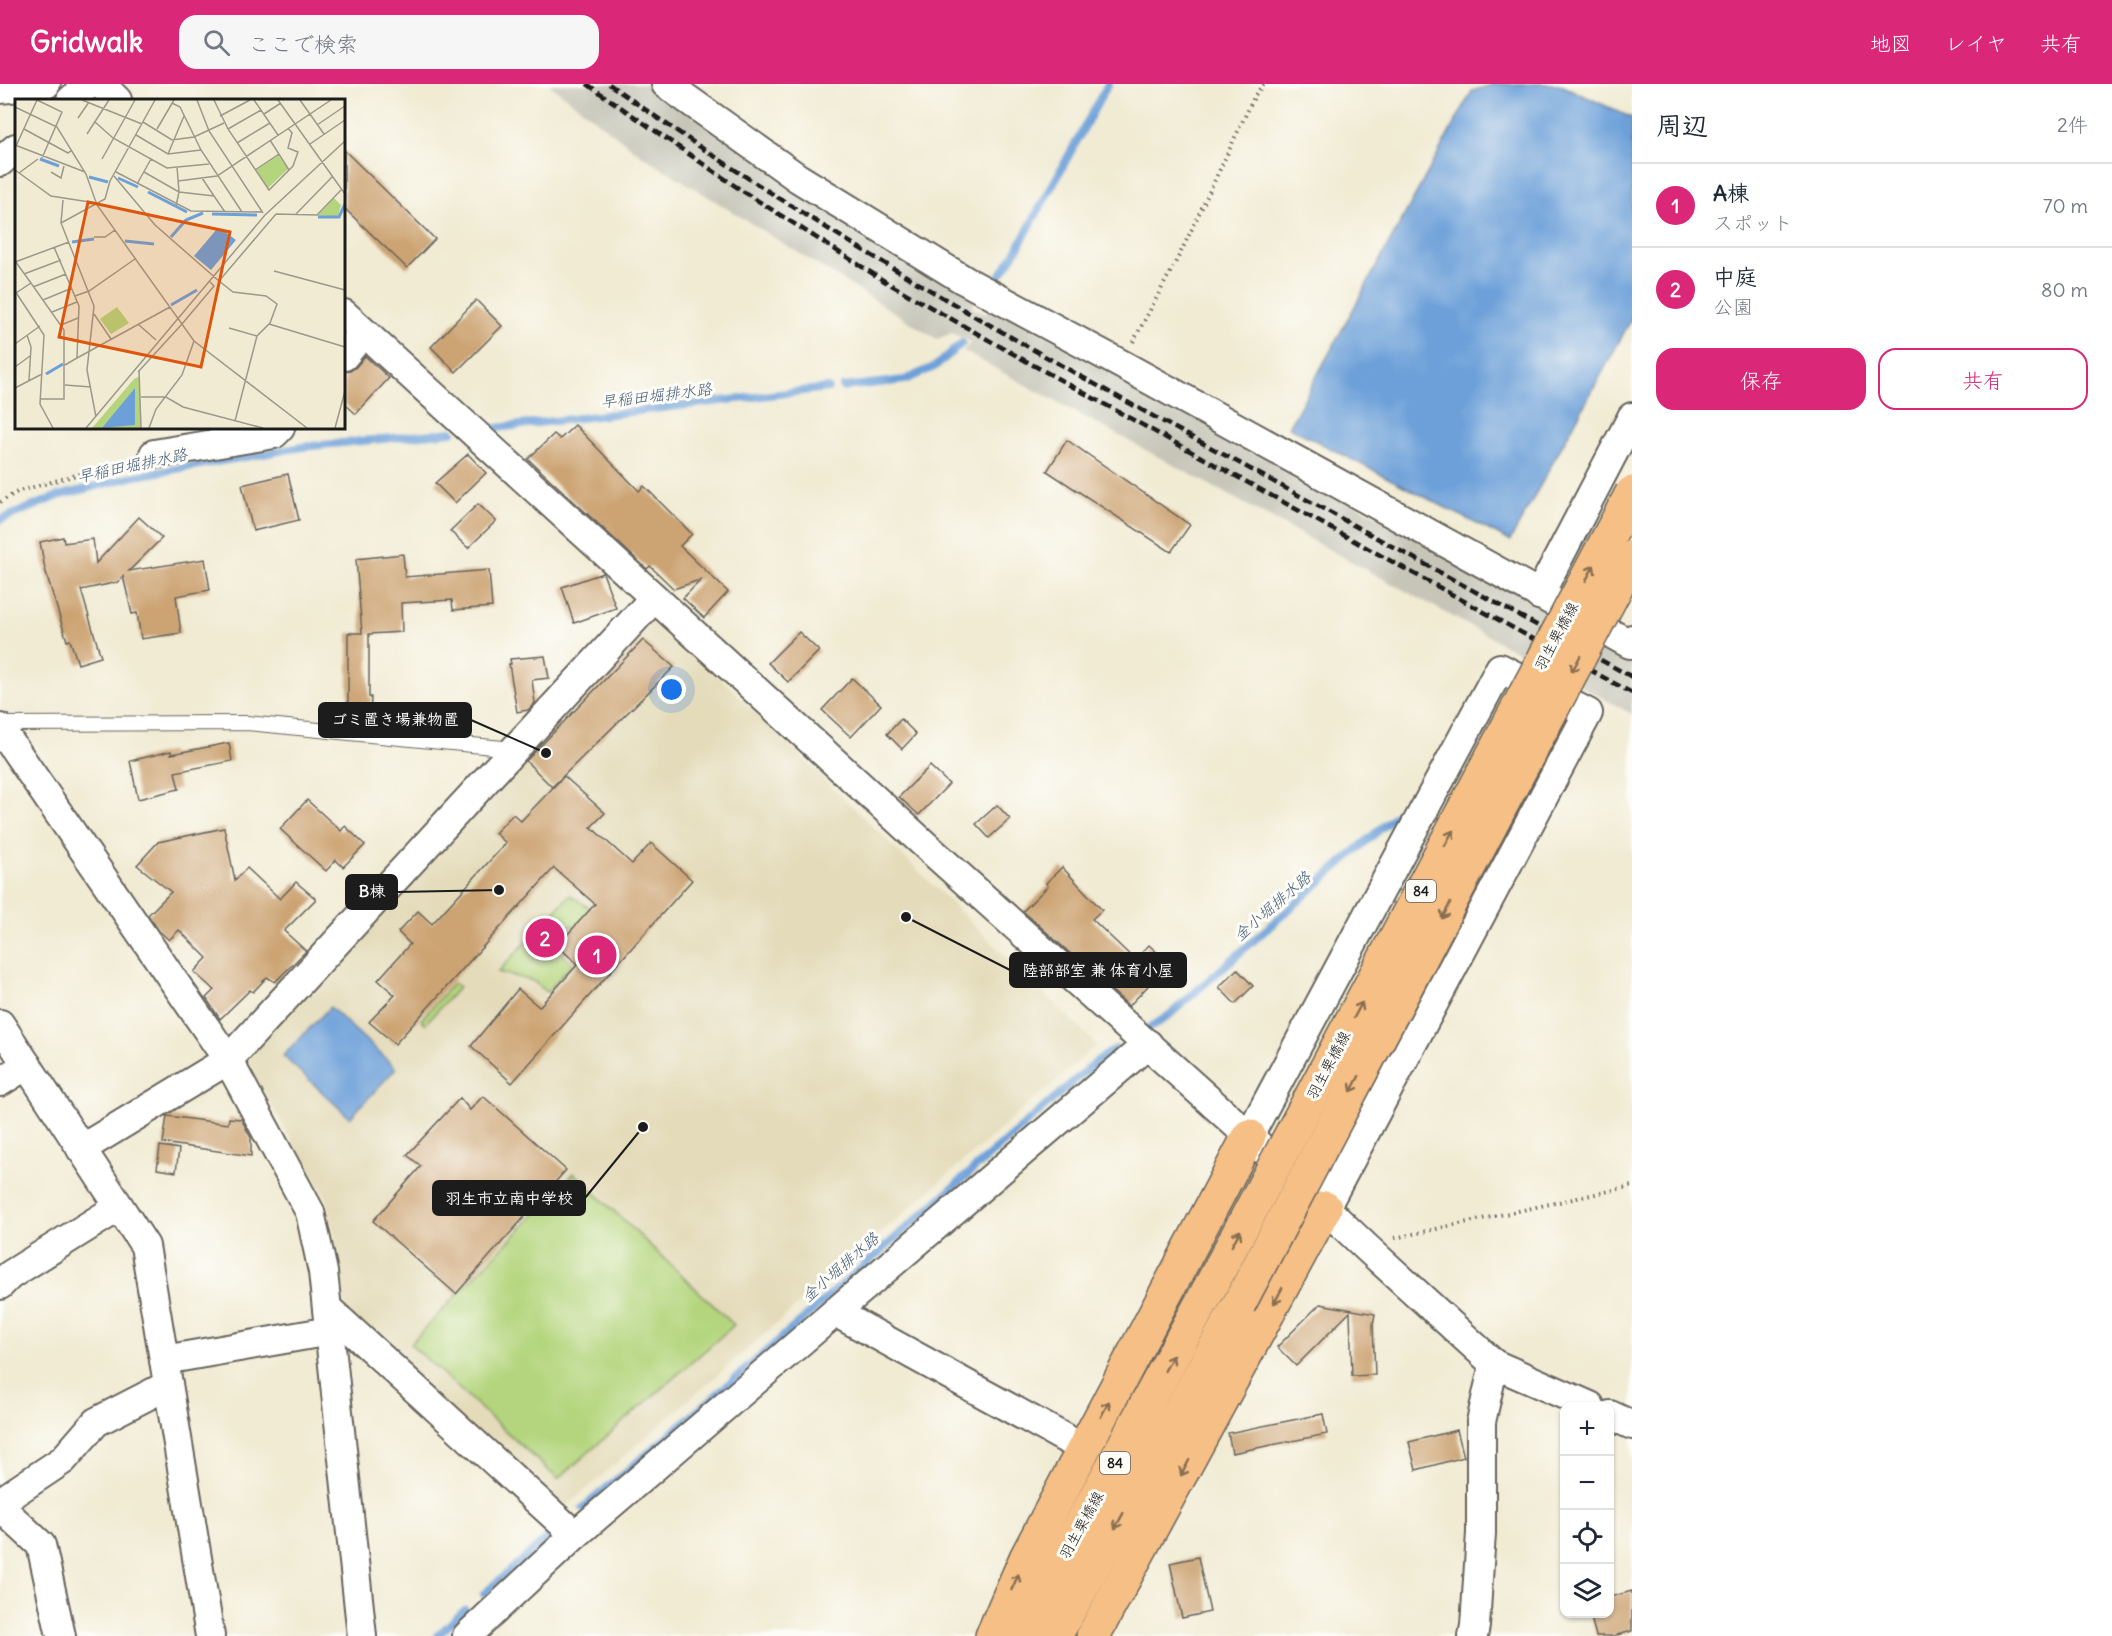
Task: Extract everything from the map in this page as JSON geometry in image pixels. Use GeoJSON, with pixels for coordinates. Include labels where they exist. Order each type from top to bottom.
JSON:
{"type":"FeatureCollection","features":[{"type":"Feature","properties":{"kind":"main road","name":"羽生栗橋線"},"geometry":{"type":"LineString","coordinates":[[1020,1636],[1209,1289],[1632,493]]}},
{"type":"Feature","properties":{"kind":"main road","name":"羽生栗橋線"},"geometry":{"type":"LineString","coordinates":[[1055,1636],[1239,1304],[1632,557]]}},
{"type":"Feature","properties":{"kind":"main road"},"geometry":{"type":"LineString","coordinates":[[992,1636],[1026,1558],[1249,1136]]}},
{"type":"Feature","properties":{"kind":"main road"},"geometry":{"type":"LineString","coordinates":[[1093,1636],[1325,1208]]}},
{"type":"Feature","properties":{"kind":"street"},"geometry":{"type":"LineString","coordinates":[[0,89],[46,84]]}},
{"type":"Feature","properties":{"kind":"street"},"geometry":{"type":"LineString","coordinates":[[71,99],[90,84]]}},
{"type":"Feature","properties":{"kind":"street"},"geometry":{"type":"LineString","coordinates":[[101,84],[116,99]]}},
{"type":"Feature","properties":{"kind":"street"},"geometry":{"type":"LineString","coordinates":[[666,84],[798,178],[964,280],[1539,595],[1631,643]]}},
{"type":"Feature","properties":{"kind":"street"},"geometry":{"type":"LineString","coordinates":[[0,162],[15,149]]}},
{"type":"Feature","properties":{"kind":"street"},"geometry":{"type":"LineString","coordinates":[[345,352],[353,324],[926,846],[1249,1136],[1366,1248],[1494,1364],[1579,1402]]}},
{"type":"Feature","properties":{"kind":"street"},"geometry":{"type":"LineString","coordinates":[[1539,595],[1632,417]]}},
{"type":"Feature","properties":{"kind":"street"},"geometry":{"type":"LineString","coordinates":[[154,454],[274,434],[279,429]]}},
{"type":"Feature","properties":{"kind":"street"},"geometry":{"type":"LineString","coordinates":[[81,1149],[228,1060],[654,598]]}},
{"type":"Feature","properties":{"kind":"street"},"geometry":{"type":"LineString","coordinates":[[1249,1136],[1500,668],[1588,713],[1325,1208]]}},
{"type":"Feature","properties":{"kind":"street"},"geometry":{"type":"LineString","coordinates":[[0,726],[228,1060],[310,1212],[323,1272],[363,1636]]}},
{"type":"Feature","properties":{"kind":"street"},"geometry":{"type":"LineString","coordinates":[[0,1024],[145,1246],[210,1636]]}},
{"type":"Feature","properties":{"kind":"street"},"geometry":{"type":"LineString","coordinates":[[467,1636],[574,1535],[1148,1044]]}},
{"type":"Feature","properties":{"kind":"street"},"geometry":{"type":"LineString","coordinates":[[0,1082],[27,1065]]}},
{"type":"Feature","properties":{"kind":"street"},"geometry":{"type":"LineString","coordinates":[[0,1285],[10,1275],[119,1207]]}},
{"type":"Feature","properties":{"kind":"street"},"geometry":{"type":"LineString","coordinates":[[836,1312],[1068,1440]]}},
{"type":"Feature","properties":{"kind":"street"},"geometry":{"type":"LineString","coordinates":[[0,1502],[63,1461],[96,1422],[166,1372],[328,1319]]}},
{"type":"Feature","properties":{"kind":"street"},"geometry":{"type":"LineString","coordinates":[[328,1319],[574,1535]]}},
{"type":"Feature","properties":{"kind":"street"},"geometry":{"type":"LineString","coordinates":[[1473,1636],[1481,1533],[1481,1422],[1494,1364]]}},
{"type":"Feature","properties":{"kind":"street"},"geometry":{"type":"LineString","coordinates":[[1614,1417],[1632,1425]]}},
{"type":"Feature","properties":{"kind":"street"},"geometry":{"type":"LineString","coordinates":[[0,1507],[41,1545],[61,1636]]}},
{"type":"Feature","properties":{"kind":"lane"},"geometry":{"type":"LineString","coordinates":[[0,726],[248,723],[513,749]]}},
{"type":"Feature","properties":{"kind":"path"},"geometry":{"type":"LineString","coordinates":[[1121,364],[1185,244],[1255,95],[1264,84]]}},
{"type":"Feature","properties":{"kind":"path"},"geometry":{"type":"LineString","coordinates":[[0,502],[19,491],[154,454]]}},
{"type":"Feature","properties":{"kind":"path"},"geometry":{"type":"LineString","coordinates":[[1366,1248],[1379,1242],[1632,1186]]}},
{"type":"Feature","properties":{"kind":"shaded area"},"geometry":{"type":"Polygon","coordinates":[[[549,84],[650,84],[736,146],[977,298],[972,307],[985,314],[992,304],[1632,656],[1632,714],[963,351],[971,342],[952,333],[937,339],[641,155],[549,84]]]}},
{"type":"Feature","properties":{"kind":"shaded area"},"geometry":{"type":"Polygon","coordinates":[[[655,614],[1097,1045],[560,1512],[347,1329],[340,1262],[326,1198],[242,1056],[655,614]]]}},
{"type":"Feature","properties":{"kind":"green space"},"geometry":{"type":"Polygon","coordinates":[[[570,895],[600,915],[585,931],[572,925],[554,945],[572,964],[547,992],[533,981],[498,972],[570,895]]]}},
{"type":"Feature","properties":{"kind":"green space"},"geometry":{"type":"Polygon","coordinates":[[[453,983],[459,987],[425,1024],[421,1020],[453,983]]]}},
{"type":"Feature","properties":{"kind":"green space"},"geometry":{"type":"Polygon","coordinates":[[[574,1173],[734,1325],[558,1479],[410,1344],[574,1173]]]}},
{"type":"Feature","properties":{"kind":"water"},"geometry":{"type":"Polygon","coordinates":[[[1494,84],[1559,84],[1632,118],[1632,318],[1510,541],[1289,427],[1472,91],[1494,84]]]}},
{"type":"Feature","properties":{"kind":"water"},"geometry":{"type":"Polygon","coordinates":[[[330,1007],[396,1068],[350,1118],[283,1056],[330,1007]]]}},
{"type":"Feature","properties":{"kind":"building"},"geometry":{"type":"Polygon","coordinates":[[[345,151],[435,239],[407,268],[345,209],[345,151]]]}},
{"type":"Feature","properties":{"kind":"building"},"geometry":{"type":"Polygon","coordinates":[[[476,300],[502,326],[456,372],[431,347],[476,300]]]}},
{"type":"Feature","properties":{"kind":"building"},"geometry":{"type":"Polygon","coordinates":[[[365,356],[389,378],[356,414],[345,404],[345,372],[356,367],[365,356]]]}},
{"type":"Feature","properties":{"kind":"building"},"geometry":{"type":"Polygon","coordinates":[[[575,425],[639,491],[644,486],[692,534],[680,546],[728,592],[704,618],[683,598],[702,579],[674,589],[650,566],[647,569],[528,459],[554,434],[560,439],[575,425]]]}},
{"type":"Feature","properties":{"kind":"building"},"geometry":{"type":"Polygon","coordinates":[[[1067,440],[1190,525],[1171,552],[1047,471],[1067,440]]]}},
{"type":"Feature","properties":{"kind":"building"},"geometry":{"type":"Polygon","coordinates":[[[468,454],[486,473],[455,503],[435,483],[468,454]]]}},
{"type":"Feature","properties":{"kind":"building"},"geometry":{"type":"Polygon","coordinates":[[[288,474],[299,520],[253,531],[242,485],[288,474]]]}},
{"type":"Feature","properties":{"kind":"building"},"geometry":{"type":"Polygon","coordinates":[[[478,504],[496,521],[468,548],[450,531],[478,504]]]}},
{"type":"Feature","properties":{"kind":"building"},"geometry":{"type":"Polygon","coordinates":[[[139,517],[162,538],[129,571],[205,559],[210,590],[176,596],[181,633],[141,639],[137,613],[132,614],[123,576],[118,582],[81,590],[101,657],[78,664],[70,640],[67,641],[45,569],[40,542],[63,537],[64,543],[93,539],[96,563],[139,517]]]}},
{"type":"Feature","properties":{"kind":"building"},"geometry":{"type":"Polygon","coordinates":[[[403,554],[405,577],[489,570],[492,607],[453,610],[452,600],[401,603],[402,632],[369,634],[370,726],[348,724],[348,633],[362,633],[356,559],[403,554]]]}},
{"type":"Feature","properties":{"kind":"building"},"geometry":{"type":"Polygon","coordinates":[[[603,573],[616,608],[574,623],[562,587],[603,573]]]}},
{"type":"Feature","properties":{"kind":"building"},"geometry":{"type":"Polygon","coordinates":[[[799,632],[819,651],[788,682],[768,663],[799,632]]]}},
{"type":"Feature","properties":{"kind":"building"},"geometry":{"type":"Polygon","coordinates":[[[643,640],[674,667],[552,787],[526,761],[643,640]]]}},
{"type":"Feature","properties":{"kind":"building"},"geometry":{"type":"Polygon","coordinates":[[[545,656],[549,678],[532,680],[535,703],[528,710],[517,712],[510,659],[545,656]]]}},
{"type":"Feature","properties":{"kind":"building"},"geometry":{"type":"Polygon","coordinates":[[[852,678],[881,705],[851,737],[822,710],[852,678]]]}},
{"type":"Feature","properties":{"kind":"building"},"geometry":{"type":"Polygon","coordinates":[[[901,719],[916,734],[902,749],[887,734],[901,719]]]}},
{"type":"Feature","properties":{"kind":"building"},"geometry":{"type":"Polygon","coordinates":[[[229,743],[232,761],[175,772],[179,789],[138,799],[130,761],[171,751],[171,754],[229,743]]]}},
{"type":"Feature","properties":{"kind":"building"},"geometry":{"type":"Polygon","coordinates":[[[930,766],[949,784],[919,815],[899,797],[930,766]]]}},
{"type":"Feature","properties":{"kind":"building"},"geometry":{"type":"Polygon","coordinates":[[[564,776],[605,813],[591,827],[632,864],[651,843],[692,880],[512,1083],[471,1046],[518,989],[539,1007],[578,964],[557,946],[595,904],[554,868],[395,1044],[369,1022],[395,995],[378,980],[410,944],[398,932],[418,911],[432,924],[506,843],[495,833],[513,814],[521,821],[564,776]]]}},
{"type":"Feature","properties":{"kind":"building"},"geometry":{"type":"Polygon","coordinates":[[[307,800],[341,831],[345,826],[365,845],[343,867],[336,860],[326,871],[280,829],[307,800]]]}},
{"type":"Feature","properties":{"kind":"building"},"geometry":{"type":"Polygon","coordinates":[[[997,805],[1010,819],[989,838],[976,824],[997,805]]]}},
{"type":"Feature","properties":{"kind":"building"},"geometry":{"type":"Polygon","coordinates":[[[224,828],[235,880],[247,868],[280,899],[296,882],[316,899],[284,931],[306,951],[275,982],[267,977],[253,992],[250,990],[220,1019],[206,998],[214,990],[194,972],[207,958],[179,930],[169,940],[159,931],[148,915],[171,892],[137,865],[158,842],[224,828]]]}},
{"type":"Feature","properties":{"kind":"building"},"geometry":{"type":"Polygon","coordinates":[[[1062,867],[1102,910],[1092,919],[1135,960],[1149,945],[1165,960],[1159,966],[1163,970],[1129,1006],[1023,911],[1048,886],[1046,883],[1062,867]]]}},
{"type":"Feature","properties":{"kind":"building"},"geometry":{"type":"Polygon","coordinates":[[[1237,969],[1253,986],[1235,1004],[1219,987],[1237,969]]]}},
{"type":"Feature","properties":{"kind":"building"},"geometry":{"type":"Polygon","coordinates":[[[483,1096],[566,1170],[456,1294],[373,1221],[421,1166],[407,1155],[460,1098],[470,1110],[483,1096]]]}},
{"type":"Feature","properties":{"kind":"building"},"geometry":{"type":"Polygon","coordinates":[[[167,1116],[228,1124],[229,1118],[241,1119],[251,1138],[251,1156],[163,1143],[167,1116]]]}},
{"type":"Feature","properties":{"kind":"building"},"geometry":{"type":"Polygon","coordinates":[[[160,1146],[179,1149],[176,1172],[157,1169],[160,1146]]]}},
{"type":"Feature","properties":{"kind":"building"},"geometry":{"type":"Polygon","coordinates":[[[1320,1304],[1375,1314],[1373,1325],[1375,1375],[1352,1376],[1350,1312],[1296,1366],[1277,1347],[1320,1304]]]}},
{"type":"Feature","properties":{"kind":"building"},"geometry":{"type":"Polygon","coordinates":[[[1323,1414],[1327,1434],[1232,1453],[1228,1433],[1323,1414]]]}},
{"type":"Feature","properties":{"kind":"building"},"geometry":{"type":"Polygon","coordinates":[[[1457,1430],[1464,1457],[1416,1470],[1409,1442],[1457,1430]]]}},
{"type":"Feature","properties":{"kind":"building"},"geometry":{"type":"Polygon","coordinates":[[[1198,1557],[1210,1612],[1182,1618],[1170,1563],[1198,1557]]]}},
{"type":"Feature","properties":{"kind":"building"},"geometry":{"type":"Polygon","coordinates":[[[1632,1591],[1632,1631],[1613,1636],[1596,1636],[1591,1618],[1614,1618],[1614,1596],[1632,1591]]]}},
{"type":"Feature","properties":{"kind":"waterway","name":"早稲田堀排水路"},"geometry":{"type":"LineString","coordinates":[[996,281],[1014,255],[1108,84]]}},
{"type":"Feature","properties":{"kind":"waterway","name":"早稲田堀排水路"},"geometry":{"type":"LineString","coordinates":[[843,387],[905,380],[936,366],[962,343]]}},
{"type":"Feature","properties":{"kind":"waterway","name":"早稲田堀排水路"},"geometry":{"type":"LineString","coordinates":[[488,429],[828,388]]}},
{"type":"Feature","properties":{"kind":"waterway","name":"早稲田堀排水路"},"geometry":{"type":"LineString","coordinates":[[0,520],[58,496],[136,476],[302,447],[452,432]]}},
{"type":"Feature","properties":{"kind":"waterway","name":"金小堀排水路"},"geometry":{"type":"LineString","coordinates":[[1146,1030],[1167,1017],[1413,800]]}},
{"type":"Feature","properties":{"kind":"waterway","name":"金小堀排水路"},"geometry":{"type":"LineString","coordinates":[[583,1508],[721,1391],[1097,1061],[1116,1049]]}},
{"type":"Feature","properties":{"kind":"waterway","name":"金小堀排水路"},"geometry":{"type":"LineString","coordinates":[[484,1594],[549,1537]]}},
{"type":"Feature","properties":{"kind":"waterway","name":"金小堀排水路"},"geometry":{"type":"LineString","coordinates":[[437,1636],[465,1610]]}},
{"type":"Feature","properties":{"kind":"railway"},"geometry":{"type":"LineString","coordinates":[[587,84],[741,190],[886,282],[1632,693]]}},
{"type":"Feature","properties":{"kind":"railway"},"geometry":{"type":"LineString","coordinates":[[609,84],[757,184],[985,322],[1632,677]]}},
{"type":"Feature","properties":{"kind":"place","name":"ゴミ置き場兼物置"},"geometry":{"type":"Point","coordinates":[546,753]}},
{"type":"Feature","properties":{"kind":"place","name":"B棟"},"geometry":{"type":"Point","coordinates":[499,890]}},
{"type":"Feature","properties":{"kind":"place","name":"陸部部室 兼 体育小屋"},"geometry":{"type":"Point","coordinates":[906,917]}},
{"type":"Feature","properties":{"kind":"place","name":"中庭"},"geometry":{"type":"Point","coordinates":[545,938]}},
{"type":"Feature","properties":{"kind":"place","name":"A棟"},"geometry":{"type":"Point","coordinates":[597,955]}},
{"type":"Feature","properties":{"kind":"place","name":"羽生市立南中学校"},"geometry":{"type":"Point","coordinates":[643,1127]}}]}
